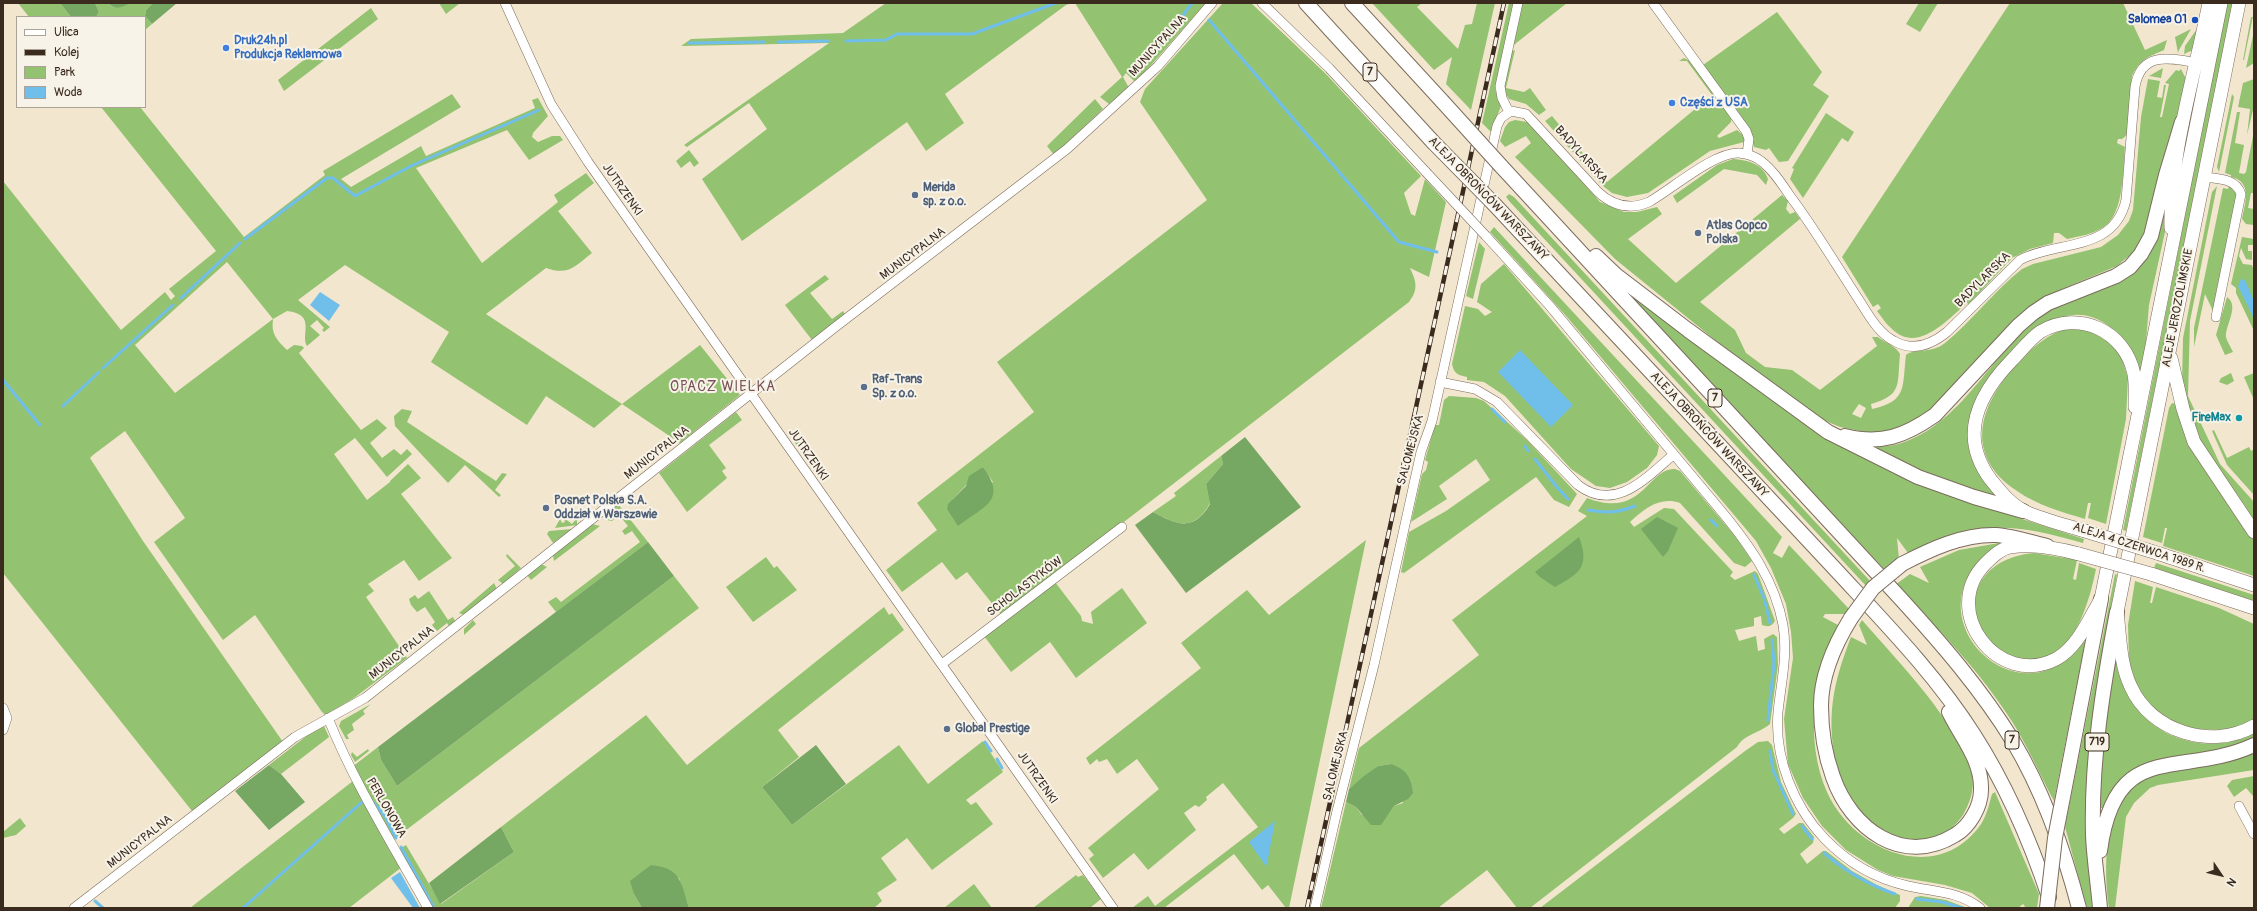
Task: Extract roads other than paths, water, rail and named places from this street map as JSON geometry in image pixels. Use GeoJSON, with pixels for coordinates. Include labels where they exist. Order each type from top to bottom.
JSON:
{"type":"FeatureCollection","features":[{"type":"Feature","properties":{"kind":"main road","name":"ALEJA OBROŃCÓW WARSZAWY"},"geometry":{"type":"LineString","coordinates":[[1306,3],[1433,142],[1494,204],[1847,582],[1937,684],[1974,733],[2005,789],[2038,864],[2052,908]]}},
{"type":"Feature","properties":{"kind":"main road","name":"7"},"geometry":{"type":"LineString","coordinates":[[1352,3],[1900,598],[1963,671],[2010,736],[2033,778],[2057,837],[2079,908]]}},
{"type":"Feature","properties":{"kind":"main road"},"geometry":{"type":"LineString","coordinates":[[1828,432],[1862,440],[1890,439],[1919,426],[1935,415],[2018,326],[2033,313],[2048,303],[2116,276],[2130,267],[2142,254],[2151,236],[2166,175],[2182,122],[2197,63],[2209,3]]}},
{"type":"Feature","properties":{"kind":"main road","name":"ALEJE JEROZOLIMSKIE"},"geometry":{"type":"LineString","coordinates":[[2101,599],[2221,3]]}},
{"type":"Feature","properties":{"kind":"main road","name":"ALEJE JEROZOLIMSKIE"},"geometry":{"type":"LineString","coordinates":[[2239,3],[2117,612],[2124,667],[2131,688],[2152,715],[2172,729],[2201,736],[2226,735],[2254,726]]}},
{"type":"Feature","properties":{"kind":"main road"},"geometry":{"type":"LineString","coordinates":[[2172,252],[2171,210],[2182,122]]}},
{"type":"Feature","properties":{"kind":"main road"},"geometry":{"type":"LineString","coordinates":[[1532,198],[1616,275],[1688,330],[1828,432],[1866,453],[1918,477],[1974,497],[2023,511]]}},
{"type":"Feature","properties":{"kind":"main road"},"geometry":{"type":"LineString","coordinates":[[2023,511],[2008,499],[1985,472],[1978,460],[1974,442],[1974,426],[1979,408],[1996,377],[2040,333],[2058,325],[2074,322],[2090,324],[2107,332],[2121,345],[2129,359],[2134,375],[2135,432]]}},
{"type":"Feature","properties":{"kind":"main road"},"geometry":{"type":"LineString","coordinates":[[2169,350],[2175,380],[2194,442],[2254,532]]}},
{"type":"Feature","properties":{"kind":"main road","name":"ALEJA 4 CZERWCA 1989 R."},"geometry":{"type":"LineString","coordinates":[[2023,511],[2254,585]]}},
{"type":"Feature","properties":{"kind":"main road"},"geometry":{"type":"LineString","coordinates":[[1937,684],[1954,723],[1970,749],[1980,774],[1982,790],[1979,804],[1962,831],[1945,841],[1931,847],[1917,848],[1895,845],[1878,836],[1849,808],[1839,792],[1827,757],[1821,704],[1825,678],[1839,638],[1851,618],[1873,588],[1902,564],[1956,540],[1997,535],[2047,546]]}},
{"type":"Feature","properties":{"kind":"main road","name":"ALEJA 4 CZERWCA 1989 R."},"geometry":{"type":"LineString","coordinates":[[2101,599],[2074,643],[2056,659],[2033,665],[2016,664],[2000,658],[1988,648],[1977,636],[1970,618],[1968,599],[1973,579],[1993,556],[2009,547],[2047,546],[2151,574],[2254,608]]}},
{"type":"Feature","properties":{"kind":"main road"},"geometry":{"type":"LineString","coordinates":[[2225,598],[2254,618]]}},
{"type":"Feature","properties":{"kind":"main road","name":"719"},"geometry":{"type":"LineString","coordinates":[[2047,908],[2055,838],[2101,599]]}},
{"type":"Feature","properties":{"kind":"main road","name":"719"},"geometry":{"type":"LineString","coordinates":[[2100,908],[2093,836],[2095,762],[2100,710],[2117,612]]}},
{"type":"Feature","properties":{"kind":"main road"},"geometry":{"type":"LineString","coordinates":[[2097,873],[2108,811],[2122,789],[2130,780],[2141,773],[2167,763],[2234,753],[2254,745]]}},
{"type":"Feature","properties":{"kind":"street","name":"JUTRZENKI"},"geometry":{"type":"LineString","coordinates":[[505,3],[551,104],[562,122],[751,394],[1113,908]]}},
{"type":"Feature","properties":{"kind":"street","name":"MUNICYPALNA"},"geometry":{"type":"LineString","coordinates":[[74,908],[295,737],[365,698],[751,394],[1067,149],[1158,66],[1212,3]]}},
{"type":"Feature","properties":{"kind":"street"},"geometry":{"type":"LineString","coordinates":[[1262,3],[1329,68],[1549,305],[1741,535],[1757,559],[1774,592],[1780,609],[1785,644],[1785,663],[1778,714],[1781,756],[1792,791],[1805,814],[1834,848],[1873,874],[1903,885],[1951,894],[1967,899],[1980,908]]}},
{"type":"Feature","properties":{"kind":"street"},"geometry":{"type":"LineString","coordinates":[[1509,112],[1502,98],[1500,86],[1518,3]]}},
{"type":"Feature","properties":{"kind":"street"},"geometry":{"type":"LineString","coordinates":[[1653,3],[1746,131],[1749,139],[1747,154]]}},
{"type":"Feature","properties":{"kind":"street","name":"BADYLARSKA"},"geometry":{"type":"LineString","coordinates":[[1509,112],[1519,111],[1529,116],[1598,192],[1612,203],[1623,206],[1640,205],[1650,202],[1719,157],[1731,154],[1747,154],[1760,159],[1774,174],[1883,333],[1904,345],[1921,346],[1933,342],[1946,332],[2020,260],[2032,255],[2092,239],[2112,228],[2120,216],[2126,200],[2135,87],[2139,74],[2148,64],[2160,59],[2197,63]]}},
{"type":"Feature","properties":{"kind":"street","name":"SALOMEJSKA"},"geometry":{"type":"LineString","coordinates":[[1315,908],[1374,665],[1421,452],[1431,424],[1497,126],[1501,118],[1509,112]]}},
{"type":"Feature","properties":{"kind":"street"},"geometry":{"type":"LineString","coordinates":[[2204,176],[2232,182],[2241,194],[2216,317]]}},
{"type":"Feature","properties":{"kind":"street"},"geometry":{"type":"LineString","coordinates":[[1440,382],[1474,389],[1497,402],[1569,476],[1585,491],[1593,494],[1610,496],[1626,491],[1673,455]]}},
{"type":"Feature","properties":{"kind":"street","name":"SCHOLASTYKÓW"},"geometry":{"type":"LineString","coordinates":[[942,664],[1122,527]]}},
{"type":"Feature","properties":{"kind":"street"},"geometry":{"type":"LineString","coordinates":[[3,708],[7,718],[3,730]]}},
{"type":"Feature","properties":{"kind":"street","name":"PERLONOWA"},"geometry":{"type":"LineString","coordinates":[[328,718],[342,753],[363,793],[428,908]]}},
{"type":"Feature","properties":{"kind":"street"},"geometry":{"type":"LineString","coordinates":[[2239,806],[2254,834]]}},
{"type":"Feature","properties":{"kind":"water"},"geometry":{"type":"Polygon","coordinates":[[[2241,279],[2245,280],[2254,301],[2254,319],[2238,286],[2241,279]]]}},
{"type":"Feature","properties":{"kind":"water"},"geometry":{"type":"Polygon","coordinates":[[[320,292],[340,305],[329,321],[310,305],[320,292]]]}},
{"type":"Feature","properties":{"kind":"water"},"geometry":{"type":"Polygon","coordinates":[[[1520,350],[1573,405],[1551,427],[1498,372],[1520,350]]]}},
{"type":"Feature","properties":{"kind":"water"},"geometry":{"type":"Polygon","coordinates":[[[1275,821],[1267,864],[1266,866],[1249,842],[1275,821]]]}},
{"type":"Feature","properties":{"kind":"water"},"geometry":{"type":"Polygon","coordinates":[[[400,872],[420,908],[413,908],[391,878],[400,872]]]}},
{"type":"Feature","properties":{"kind":"waterway"},"geometry":{"type":"LineString","coordinates":[[846,41],[886,40],[897,34],[972,34],[1056,3]]}},
{"type":"Feature","properties":{"kind":"waterway"},"geometry":{"type":"LineString","coordinates":[[1136,74],[1168,36],[1192,3]]}},
{"type":"Feature","properties":{"kind":"waterway"},"geometry":{"type":"LineString","coordinates":[[1209,20],[1399,242],[1437,252]]}},
{"type":"Feature","properties":{"kind":"waterway"},"geometry":{"type":"LineString","coordinates":[[778,42],[828,41]]}},
{"type":"Feature","properties":{"kind":"waterway"},"geometry":{"type":"LineString","coordinates":[[689,43],[764,42]]}},
{"type":"Feature","properties":{"kind":"waterway"},"geometry":{"type":"LineString","coordinates":[[245,239],[327,178],[333,178],[355,196],[411,166],[539,110]]}},
{"type":"Feature","properties":{"kind":"waterway"},"geometry":{"type":"LineString","coordinates":[[181,298],[240,243]]}},
{"type":"Feature","properties":{"kind":"waterway"},"geometry":{"type":"LineString","coordinates":[[103,368],[173,305]]}},
{"type":"Feature","properties":{"kind":"waterway"},"geometry":{"type":"LineString","coordinates":[[63,406],[99,372]]}},
{"type":"Feature","properties":{"kind":"waterway"},"geometry":{"type":"LineString","coordinates":[[3,380],[40,425]]}},
{"type":"Feature","properties":{"kind":"waterway"},"geometry":{"type":"LineString","coordinates":[[1492,409],[1505,422]]}},
{"type":"Feature","properties":{"kind":"waterway"},"geometry":{"type":"LineString","coordinates":[[1525,446],[1528,451]]}},
{"type":"Feature","properties":{"kind":"waterway"},"geometry":{"type":"LineString","coordinates":[[1535,459],[1568,499]]}},
{"type":"Feature","properties":{"kind":"waterway"},"geometry":{"type":"LineString","coordinates":[[1588,510],[1612,512],[1635,506]]}},
{"type":"Feature","properties":{"kind":"waterway"},"geometry":{"type":"LineString","coordinates":[[1711,520],[1717,526]]}},
{"type":"Feature","properties":{"kind":"waterway"},"geometry":{"type":"LineString","coordinates":[[1754,575],[1764,598],[1770,623]]}},
{"type":"Feature","properties":{"kind":"waterway"},"geometry":{"type":"LineString","coordinates":[[1768,720],[1774,663],[1772,640]]}},
{"type":"Feature","properties":{"kind":"waterway"},"geometry":{"type":"LineString","coordinates":[[985,742],[991,751]]}},
{"type":"Feature","properties":{"kind":"waterway"},"geometry":{"type":"LineString","coordinates":[[1770,751],[1773,770],[1793,814]]}},
{"type":"Feature","properties":{"kind":"waterway"},"geometry":{"type":"LineString","coordinates":[[997,759],[1002,768]]}},
{"type":"Feature","properties":{"kind":"waterway"},"geometry":{"type":"LineString","coordinates":[[371,800],[385,816],[396,838]]}},
{"type":"Feature","properties":{"kind":"waterway"},"geometry":{"type":"LineString","coordinates":[[243,908],[362,802]]}},
{"type":"Feature","properties":{"kind":"waterway"},"geometry":{"type":"LineString","coordinates":[[1802,826],[1812,839]]}},
{"type":"Feature","properties":{"kind":"waterway"},"geometry":{"type":"LineString","coordinates":[[401,847],[434,908]]}},
{"type":"Feature","properties":{"kind":"waterway"},"geometry":{"type":"LineString","coordinates":[[1824,853],[1840,866],[1858,877],[1895,894]]}},
{"type":"Feature","properties":{"kind":"waterway"},"geometry":{"type":"LineString","coordinates":[[1917,899],[1942,902],[1962,908]]}},
{"type":"Feature","properties":{"kind":"waterway"},"geometry":{"type":"LineString","coordinates":[[95,901],[103,908]]}},
{"type":"Feature","properties":{"kind":"railway"},"geometry":{"type":"LineString","coordinates":[[1307,908],[1504,3]]}},
{"type":"Feature","properties":{"kind":"place","name":"Salomea 01"},"geometry":{"type":"Point","coordinates":[2195,20]}},
{"type":"Feature","properties":{"kind":"place","name":"Druk24h.pl Produkcja Reklamowa"},"geometry":{"type":"Point","coordinates":[226,48]}},
{"type":"Feature","properties":{"kind":"place","name":"Części z USA"},"geometry":{"type":"Point","coordinates":[1672,103]}},
{"type":"Feature","properties":{"kind":"place","name":"Merida sp. z o.o."},"geometry":{"type":"Point","coordinates":[915,195]}},
{"type":"Feature","properties":{"kind":"place","name":"Atlas Copco Polska"},"geometry":{"type":"Point","coordinates":[1698,233]}},
{"type":"Feature","properties":{"kind":"place","name":"Raf-Trans Sp. z o.o."},"geometry":{"type":"Point","coordinates":[864,387]}},
{"type":"Feature","properties":{"kind":"place","name":"FireMax"},"geometry":{"type":"Point","coordinates":[2239,418]}},
{"type":"Feature","properties":{"kind":"place","name":"Posnet Polska S.A. Oddział w Warszawie"},"geometry":{"type":"Point","coordinates":[546,508]}},
{"type":"Feature","properties":{"kind":"place","name":"Global Prestige"},"geometry":{"type":"Point","coordinates":[947,729]}},
{"type":"Feature","properties":{"kind":"district","name":"OPACZ WIELKA"},"geometry":{"type":"Point","coordinates":[723,387]}}]}
